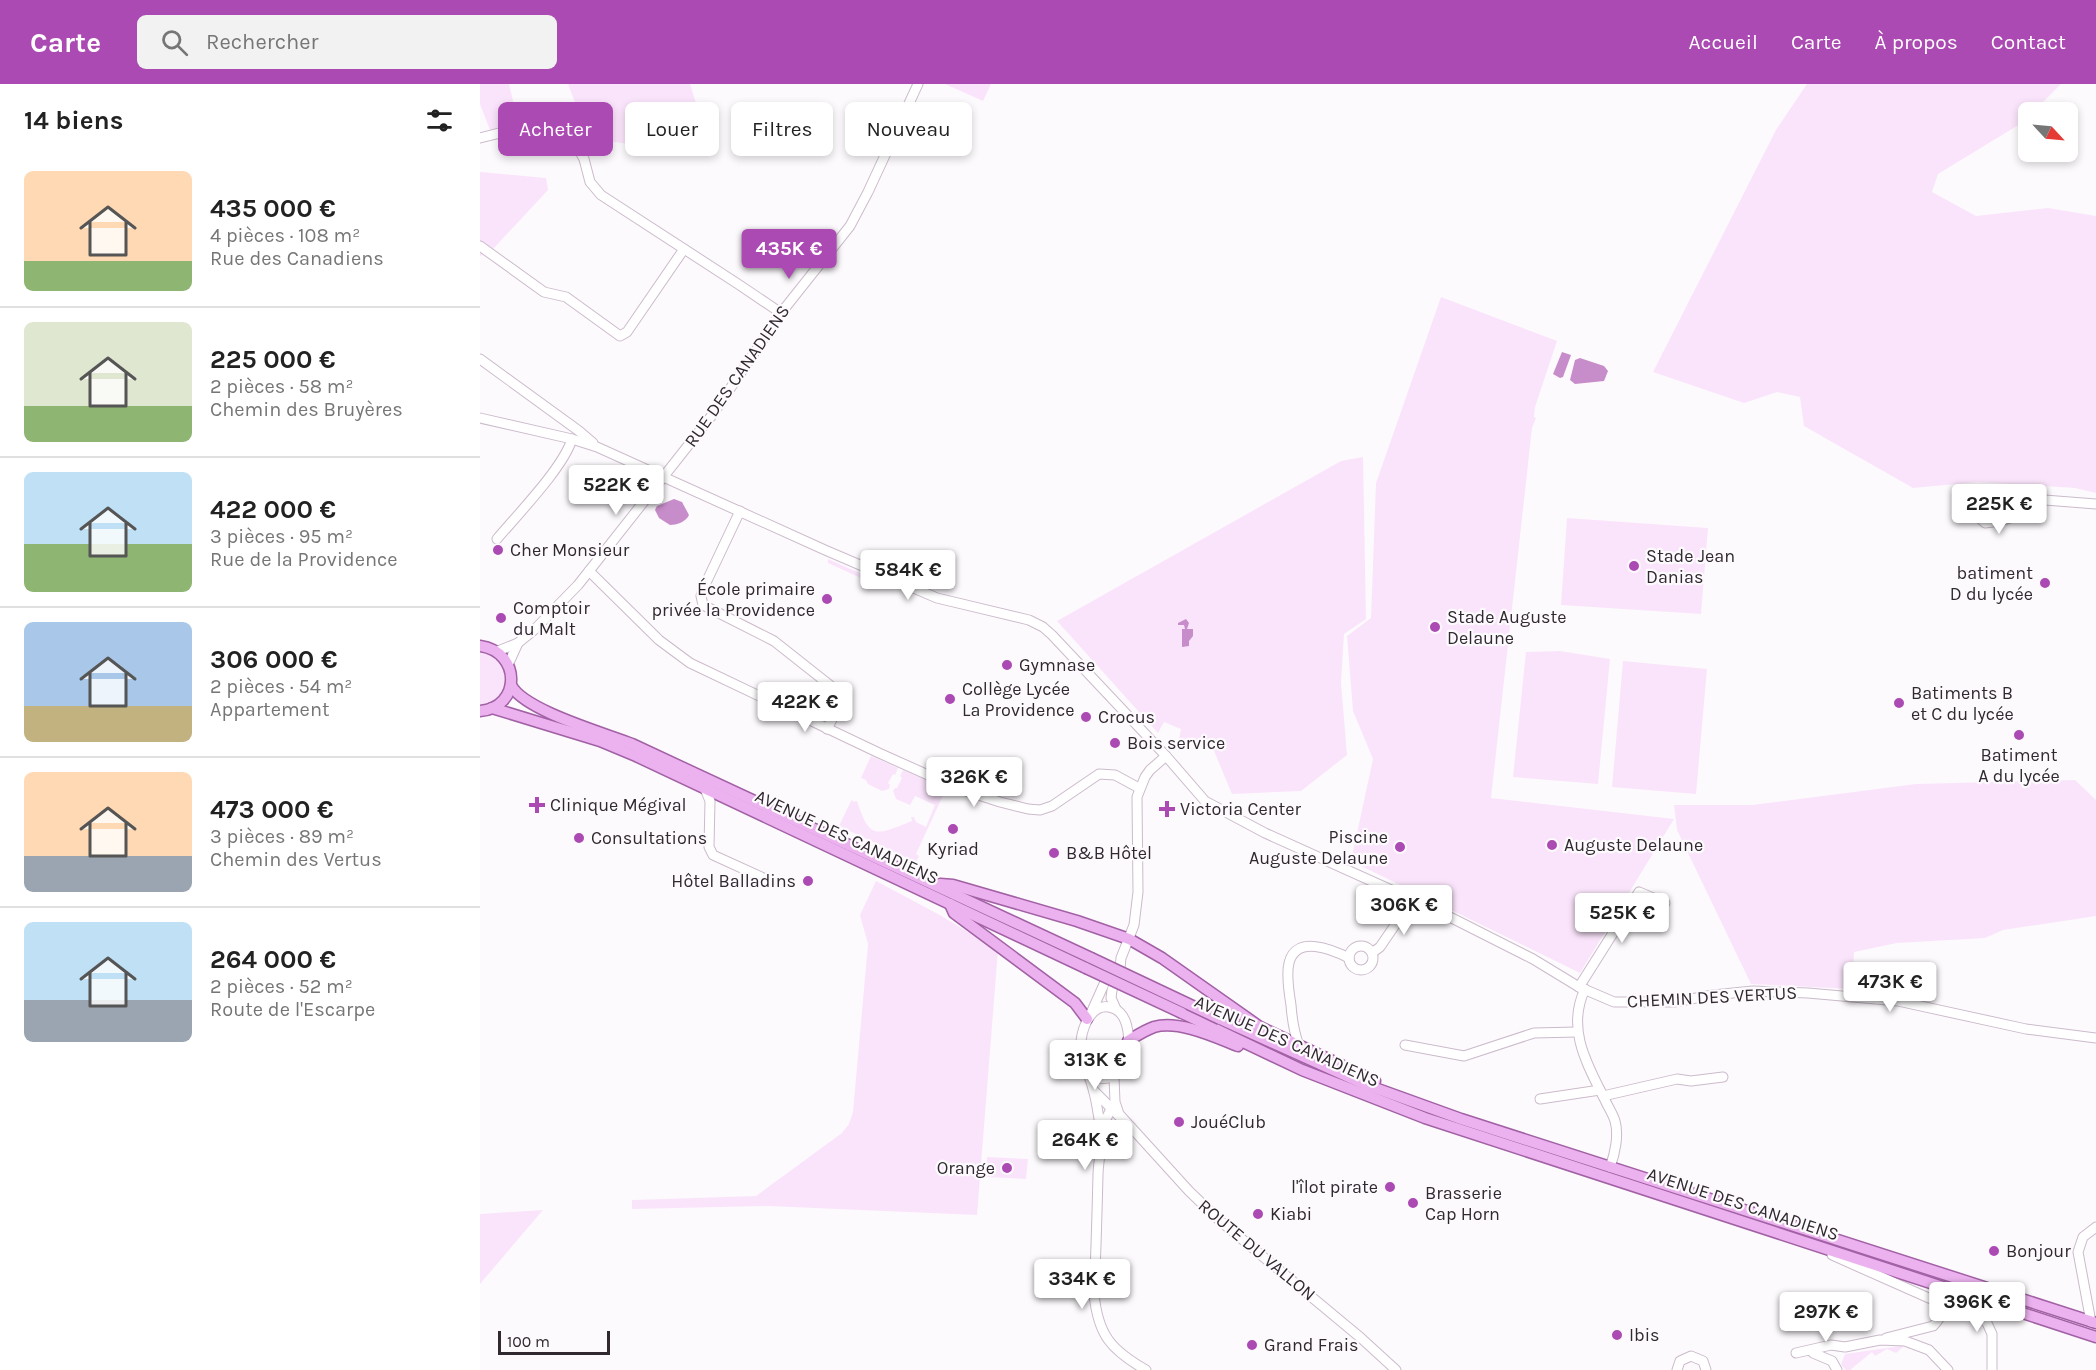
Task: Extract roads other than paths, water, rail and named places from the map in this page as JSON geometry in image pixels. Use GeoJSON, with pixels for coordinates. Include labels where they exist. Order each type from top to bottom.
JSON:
{"type":"FeatureCollection","features":[{"type":"Feature","properties":{"kind":"main road"},"geometry":{"type":"LineString","coordinates":[[480,646],[498,651],[508,665],[511,677],[504,699],[492,708],[480,711]]}},
{"type":"Feature","properties":{"kind":"main road","name":"AVENUE DES CANADIENS"},"geometry":{"type":"LineString","coordinates":[[510,685],[514,692],[527,702],[632,744],[933,884],[1182,1013],[1302,1070],[1425,1118],[2096,1337]]}},
{"type":"Feature","properties":{"kind":"main road","name":"AVENUE DES CANADIENS"},"geometry":{"type":"LineString","coordinates":[[492,708],[600,741],[636,756],[950,904],[1220,1019],[1297,1056],[1392,1095],[2094,1322]]}},
{"type":"Feature","properties":{"kind":"main road"},"geometry":{"type":"LineString","coordinates":[[933,884],[953,885],[1077,921],[1129,939],[1157,955],[1260,1027],[1383,1085],[1392,1095]]}},
{"type":"Feature","properties":{"kind":"main road"},"geometry":{"type":"LineString","coordinates":[[950,904],[954,913],[1075,1003],[1089,1016]]}},
{"type":"Feature","properties":{"kind":"main road"},"geometry":{"type":"LineString","coordinates":[[1128,1041],[1152,1028],[1182,1027],[1202,1032],[1302,1070]]}},
{"type":"Feature","properties":{"kind":"street","name":"RUE DES CANADIENS"},"geometry":{"type":"LineString","coordinates":[[498,651],[518,643],[534,630],[589,571],[713,414],[781,313],[850,226],[918,84]]}},
{"type":"Feature","properties":{"kind":"street"},"geometry":{"type":"LineString","coordinates":[[480,138],[552,120],[558,122],[564,135],[579,150],[584,159],[590,182],[601,195],[781,313]]}},
{"type":"Feature","properties":{"kind":"street"},"geometry":{"type":"LineString","coordinates":[[480,246],[544,292],[566,297],[621,336],[627,332],[684,249]]}},
{"type":"Feature","properties":{"kind":"street"},"geometry":{"type":"LineString","coordinates":[[480,359],[579,431],[597,447]]}},
{"type":"Feature","properties":{"kind":"street","name":"CHEMIN DES VERTUS"},"geometry":{"type":"LineString","coordinates":[[480,418],[597,447],[662,478],[937,598],[1029,620],[1043,627],[1206,801],[1219,810],[1412,900],[1533,959],[1582,988],[1614,1002],[1674,1002],[1753,991],[1808,993],[1898,1000],[2026,1029],[2096,1038]]}},
{"type":"Feature","properties":{"kind":"street"},"geometry":{"type":"LineString","coordinates":[[497,539],[556,468],[569,449],[572,439]]}},
{"type":"Feature","properties":{"kind":"street"},"geometry":{"type":"LineString","coordinates":[[2037,500],[2031,509],[1998,521],[1985,523],[1975,514],[1974,504],[1983,495],[2096,504]]}},
{"type":"Feature","properties":{"kind":"street"},"geometry":{"type":"LineString","coordinates":[[740,511],[704,587],[701,596],[703,605],[781,645],[836,690],[840,696],[839,703],[826,729]]}},
{"type":"Feature","properties":{"kind":"street"},"geometry":{"type":"LineString","coordinates":[[589,571],[674,653],[698,668],[957,788],[1028,809],[1040,810],[1052,806],[1099,774],[1115,775],[1139,788]]}},
{"type":"Feature","properties":{"kind":"street","name":"RUE DES CANADIENS"},"geometry":{"type":"LineString","coordinates":[[508,665],[518,643]]}},
{"type":"Feature","properties":{"kind":"street"},"geometry":{"type":"LineString","coordinates":[[1085,1068],[1092,1076],[1108,1079],[1114,1077],[1122,1069],[1124,1062],[1128,1041],[1126,1023],[1110,998],[1120,968],[1120,958],[1129,939],[1136,912],[1139,888],[1136,808],[1139,788],[1150,770],[1166,756]]}},
{"type":"Feature","properties":{"kind":"street"},"geometry":{"type":"LineString","coordinates":[[705,789],[710,801],[709,847],[713,855],[770,881]]}},
{"type":"Feature","properties":{"kind":"street"},"geometry":{"type":"LineString","coordinates":[[709,814],[716,804],[729,800]]}},
{"type":"Feature","properties":{"kind":"street"},"geometry":{"type":"LineString","coordinates":[[1610,1167],[1615,1148],[1616,1122],[1581,1050],[1577,1032],[1582,988],[1638,892],[1665,903]]}},
{"type":"Feature","properties":{"kind":"street"},"geometry":{"type":"LineString","coordinates":[[1372,953],[1380,947],[1412,900]]}},
{"type":"Feature","properties":{"kind":"street"},"geometry":{"type":"LineString","coordinates":[[1299,1046],[1294,1034],[1289,994],[1289,962],[1294,953],[1314,946],[1327,948],[1349,958],[1354,968],[1362,970],[1372,961],[1372,953],[1367,947],[1352,946],[1349,958]]}},
{"type":"Feature","properties":{"kind":"street"},"geometry":{"type":"LineString","coordinates":[[1120,958],[1113,963],[1089,1016],[1081,1041],[1081,1052],[1094,1091],[1101,1129],[1094,1294],[1097,1320],[1112,1346],[1118,1353],[1146,1370]]}},
{"type":"Feature","properties":{"kind":"street"},"geometry":{"type":"LineString","coordinates":[[1089,1016],[1104,1007],[1116,1009]]}},
{"type":"Feature","properties":{"kind":"street"},"geometry":{"type":"LineString","coordinates":[[1405,1045],[1464,1056],[1534,1034],[1577,1032]]}},
{"type":"Feature","properties":{"kind":"street"},"geometry":{"type":"LineString","coordinates":[[1101,1129],[1113,1106],[1114,1077]]}},
{"type":"Feature","properties":{"kind":"street"},"geometry":{"type":"LineString","coordinates":[[1540,1099],[1601,1093],[1677,1079],[1691,1081],[1724,1077]]}},
{"type":"Feature","properties":{"kind":"street","name":"ROUTE DU VALLON"},"geometry":{"type":"LineString","coordinates":[[1094,1091],[1113,1106],[1189,1191],[1219,1220],[1396,1370]]}},
{"type":"Feature","properties":{"kind":"street"},"geometry":{"type":"LineString","coordinates":[[2094,1322],[2084,1292],[2078,1252],[2083,1237],[2096,1227]]}},
{"type":"Feature","properties":{"kind":"street"},"geometry":{"type":"LineString","coordinates":[[1795,1239],[1936,1301],[1978,1315],[1987,1323],[1992,1334],[1992,1370]]}},
{"type":"Feature","properties":{"kind":"street"},"geometry":{"type":"LineString","coordinates":[[1832,1361],[1838,1350],[1845,1347],[1934,1326],[1942,1314],[1936,1301]]}},
{"type":"Feature","properties":{"kind":"street"},"geometry":{"type":"LineString","coordinates":[[1880,1340],[1905,1341],[1925,1347],[1948,1370]]}},
{"type":"Feature","properties":{"kind":"street"},"geometry":{"type":"LineString","coordinates":[[1796,1353],[1831,1345],[1845,1347]]}},
{"type":"Feature","properties":{"kind":"street"},"geometry":{"type":"LineString","coordinates":[[1812,1350],[1813,1353],[1832,1361],[1837,1370]]}},
{"type":"Feature","properties":{"kind":"street"},"geometry":{"type":"LineString","coordinates":[[1677,1370],[1680,1361],[1692,1356],[1703,1361],[1706,1370]]}},
{"type":"Feature","properties":{"kind":"place","name":"Cher Monsieur"},"geometry":{"type":"Point","coordinates":[498,550]}},
{"type":"Feature","properties":{"kind":"place","name":"Stade Jean Danias"},"geometry":{"type":"Point","coordinates":[1634,566]}},
{"type":"Feature","properties":{"kind":"place","name":"batiment D du lycée"},"geometry":{"type":"Point","coordinates":[2045,583]}},
{"type":"Feature","properties":{"kind":"place","name":"École primaire privée la Providence"},"geometry":{"type":"Point","coordinates":[827,599]}},
{"type":"Feature","properties":{"kind":"place","name":"Comptoir du Malt"},"geometry":{"type":"Point","coordinates":[501,618]}},
{"type":"Feature","properties":{"kind":"place","name":"Stade Auguste Delaune"},"geometry":{"type":"Point","coordinates":[1435,627]}},
{"type":"Feature","properties":{"kind":"place","name":"Gymnase"},"geometry":{"type":"Point","coordinates":[1007,665]}},
{"type":"Feature","properties":{"kind":"place","name":"Collège Lycée La Providence"},"geometry":{"type":"Point","coordinates":[950,699]}},
{"type":"Feature","properties":{"kind":"place","name":"Batiments B et C du lycée"},"geometry":{"type":"Point","coordinates":[1899,703]}},
{"type":"Feature","properties":{"kind":"place","name":"Crocus"},"geometry":{"type":"Point","coordinates":[1086,717]}},
{"type":"Feature","properties":{"kind":"place","name":"Batiment A du lycée"},"geometry":{"type":"Point","coordinates":[2019,735]}},
{"type":"Feature","properties":{"kind":"place","name":"Bois service"},"geometry":{"type":"Point","coordinates":[1115,743]}},
{"type":"Feature","properties":{"kind":"place","name":"Clinique Mégival"},"geometry":{"type":"Point","coordinates":[537,805]}},
{"type":"Feature","properties":{"kind":"place","name":"Victoria Center"},"geometry":{"type":"Point","coordinates":[1167,809]}},
{"type":"Feature","properties":{"kind":"place","name":"Kyriad"},"geometry":{"type":"Point","coordinates":[953,829]}},
{"type":"Feature","properties":{"kind":"place","name":"Consultations"},"geometry":{"type":"Point","coordinates":[579,838]}},
{"type":"Feature","properties":{"kind":"place","name":"Auguste Delaune"},"geometry":{"type":"Point","coordinates":[1552,845]}},
{"type":"Feature","properties":{"kind":"place","name":"Piscine Auguste Delaune"},"geometry":{"type":"Point","coordinates":[1400,847]}},
{"type":"Feature","properties":{"kind":"place","name":"B&B Hôtel"},"geometry":{"type":"Point","coordinates":[1054,853]}},
{"type":"Feature","properties":{"kind":"place","name":"Hôtel Balladins"},"geometry":{"type":"Point","coordinates":[808,881]}},
{"type":"Feature","properties":{"kind":"place","name":"JouéClub"},"geometry":{"type":"Point","coordinates":[1179,1122]}},
{"type":"Feature","properties":{"kind":"place","name":"Orange"},"geometry":{"type":"Point","coordinates":[1007,1168]}},
{"type":"Feature","properties":{"kind":"place","name":"l'îlot pirate"},"geometry":{"type":"Point","coordinates":[1390,1187]}},
{"type":"Feature","properties":{"kind":"place","name":"Brasserie Cap Horn"},"geometry":{"type":"Point","coordinates":[1413,1203]}},
{"type":"Feature","properties":{"kind":"place","name":"Kiabi"},"geometry":{"type":"Point","coordinates":[1258,1214]}},
{"type":"Feature","properties":{"kind":"place","name":"Bonjour"},"geometry":{"type":"Point","coordinates":[1994,1251]}},
{"type":"Feature","properties":{"kind":"place","name":"Ibis"},"geometry":{"type":"Point","coordinates":[1617,1335]}},
{"type":"Feature","properties":{"kind":"place","name":"Grand Frais"},"geometry":{"type":"Point","coordinates":[1252,1345]}}]}
